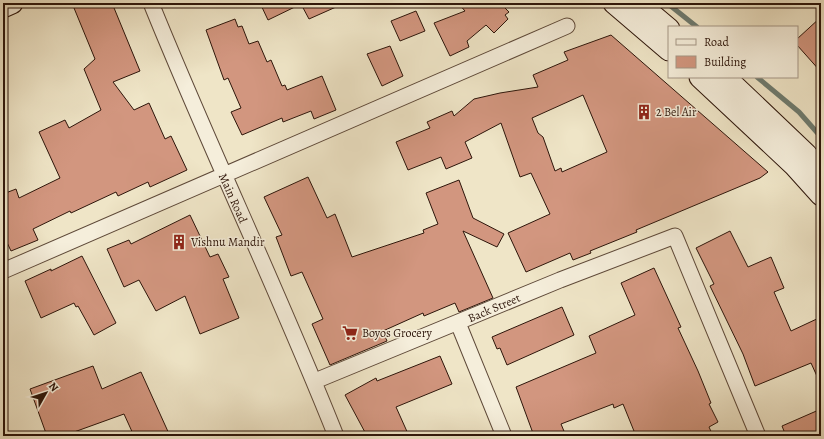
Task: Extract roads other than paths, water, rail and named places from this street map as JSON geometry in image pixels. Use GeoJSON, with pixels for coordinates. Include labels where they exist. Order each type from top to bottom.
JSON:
{"type":"FeatureCollection","features":[{"type":"Feature","properties":{"kind":"main road"},"geometry":{"type":"LineString","coordinates":[[3,7],[12,3]]}},
{"type":"Feature","properties":{"kind":"main road"},"geometry":{"type":"LineString","coordinates":[[614,3],[668,49]]}},
{"type":"Feature","properties":{"kind":"main road"},"geometry":{"type":"LineString","coordinates":[[638,3],[668,28]]}},
{"type":"Feature","properties":{"kind":"main road"},"geometry":{"type":"LineString","coordinates":[[701,78],[794,164],[821,195]]}},
{"type":"Feature","properties":{"kind":"main road"},"geometry":{"type":"LineString","coordinates":[[726,78],[806,154],[821,172]]}},
{"type":"Feature","properties":{"kind":"street","name":"Main Road"},"geometry":{"type":"LineString","coordinates":[[151,3],[223,176],[314,381],[336,436]]}},
{"type":"Feature","properties":{"kind":"street"},"geometry":{"type":"LineString","coordinates":[[3,271],[567,26]]}},
{"type":"Feature","properties":{"kind":"street","name":"Back Street"},"geometry":{"type":"LineString","coordinates":[[314,381],[560,280],[675,236],[758,436]]}},
{"type":"Feature","properties":{"kind":"street"},"geometry":{"type":"LineString","coordinates":[[458,323],[504,436]]}},
{"type":"Feature","properties":{"kind":"waterway"},"geometry":{"type":"LineString","coordinates":[[667,3],[696,26]]}},
{"type":"Feature","properties":{"kind":"waterway"},"geometry":{"type":"LineString","coordinates":[[758,78],[799,112],[821,137]]}},
{"type":"Feature","properties":{"kind":"place","name":"2 Bel Air"},"geometry":{"type":"Point","coordinates":[644,112]}},
{"type":"Feature","properties":{"kind":"place","name":"Vishnu Mandir"},"geometry":{"type":"Point","coordinates":[179,242]}},
{"type":"Feature","properties":{"kind":"place","name":"Boyos Grocery"},"geometry":{"type":"Point","coordinates":[350,333]}}]}
